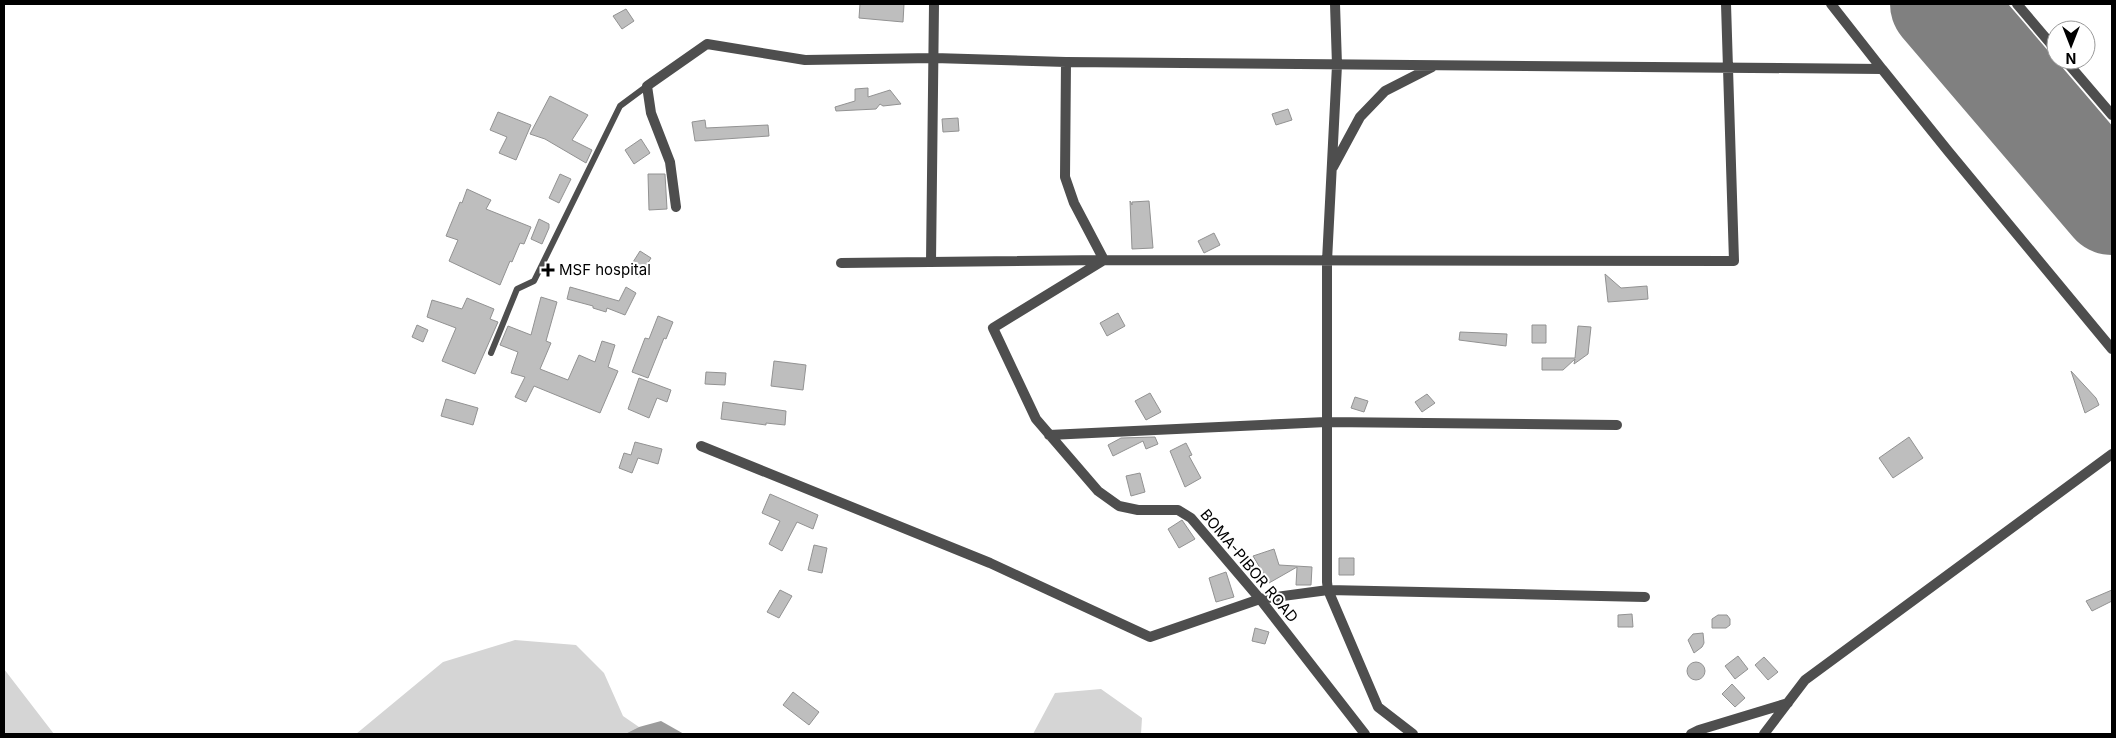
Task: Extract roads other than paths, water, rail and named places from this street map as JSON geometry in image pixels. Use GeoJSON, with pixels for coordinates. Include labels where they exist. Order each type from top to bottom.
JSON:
{"type":"FeatureCollection","features":[{"type":"Feature","properties":{"kind":"street"},"geometry":{"type":"LineString","coordinates":[[931,262],[934,4]]}},
{"type":"Feature","properties":{"kind":"street"},"geometry":{"type":"LineString","coordinates":[[1335,4],[1337,65],[1327,260],[1328,590],[1378,707],[1414,734]]}},
{"type":"Feature","properties":{"kind":"street"},"geometry":{"type":"LineString","coordinates":[[841,263],[1104,260],[1734,261],[1726,4]]}},
{"type":"Feature","properties":{"kind":"street"},"geometry":{"type":"LineString","coordinates":[[1831,4],[1948,151],[2112,348]]}},
{"type":"Feature","properties":{"kind":"street"},"geometry":{"type":"LineString","coordinates":[[2017,4],[2046,38]]}},
{"type":"Feature","properties":{"kind":"street"},"geometry":{"type":"LineString","coordinates":[[676,207],[670,162],[651,113],[647,86],[706,44],[805,60],[934,58],[1066,62],[1337,65],[1882,68]]}},
{"type":"Feature","properties":{"kind":"street"},"geometry":{"type":"LineString","coordinates":[[1066,62],[1065,177],[1074,203],[1104,260]]}},
{"type":"Feature","properties":{"kind":"street"},"geometry":{"type":"LineString","coordinates":[[1332,168],[1360,117],[1385,90],[1435,66]]}},
{"type":"Feature","properties":{"kind":"street"},"geometry":{"type":"LineString","coordinates":[[2074,70],[2112,115]]}},
{"type":"Feature","properties":{"kind":"street","name":"BOMA-PIBOR ROAD"},"geometry":{"type":"LineString","coordinates":[[1104,260],[993,328],[1036,418],[1098,491],[1119,506],[1138,510],[1178,510],[1191,518],[1260,599],[1366,734]]}},
{"type":"Feature","properties":{"kind":"street"},"geometry":{"type":"LineString","coordinates":[[1049,435],[1326,422],[1617,425]]}},
{"type":"Feature","properties":{"kind":"street"},"geometry":{"type":"LineString","coordinates":[[702,446],[990,563],[1150,637],[1260,599],[1328,590],[1645,597]]}},
{"type":"Feature","properties":{"kind":"street"},"geometry":{"type":"LineString","coordinates":[[1764,734],[1805,680],[2112,454]]}},
{"type":"Feature","properties":{"kind":"street"},"geometry":{"type":"LineString","coordinates":[[1691,734],[1788,702]]}},
{"type":"Feature","properties":{"kind":"lane"},"geometry":{"type":"LineString","coordinates":[[491,353],[517,289],[534,282],[620,106],[647,86]]}},
{"type":"Feature","properties":{"kind":"place","name":"MSF hospital"},"geometry":{"type":"Point","coordinates":[548,270]}}]}
